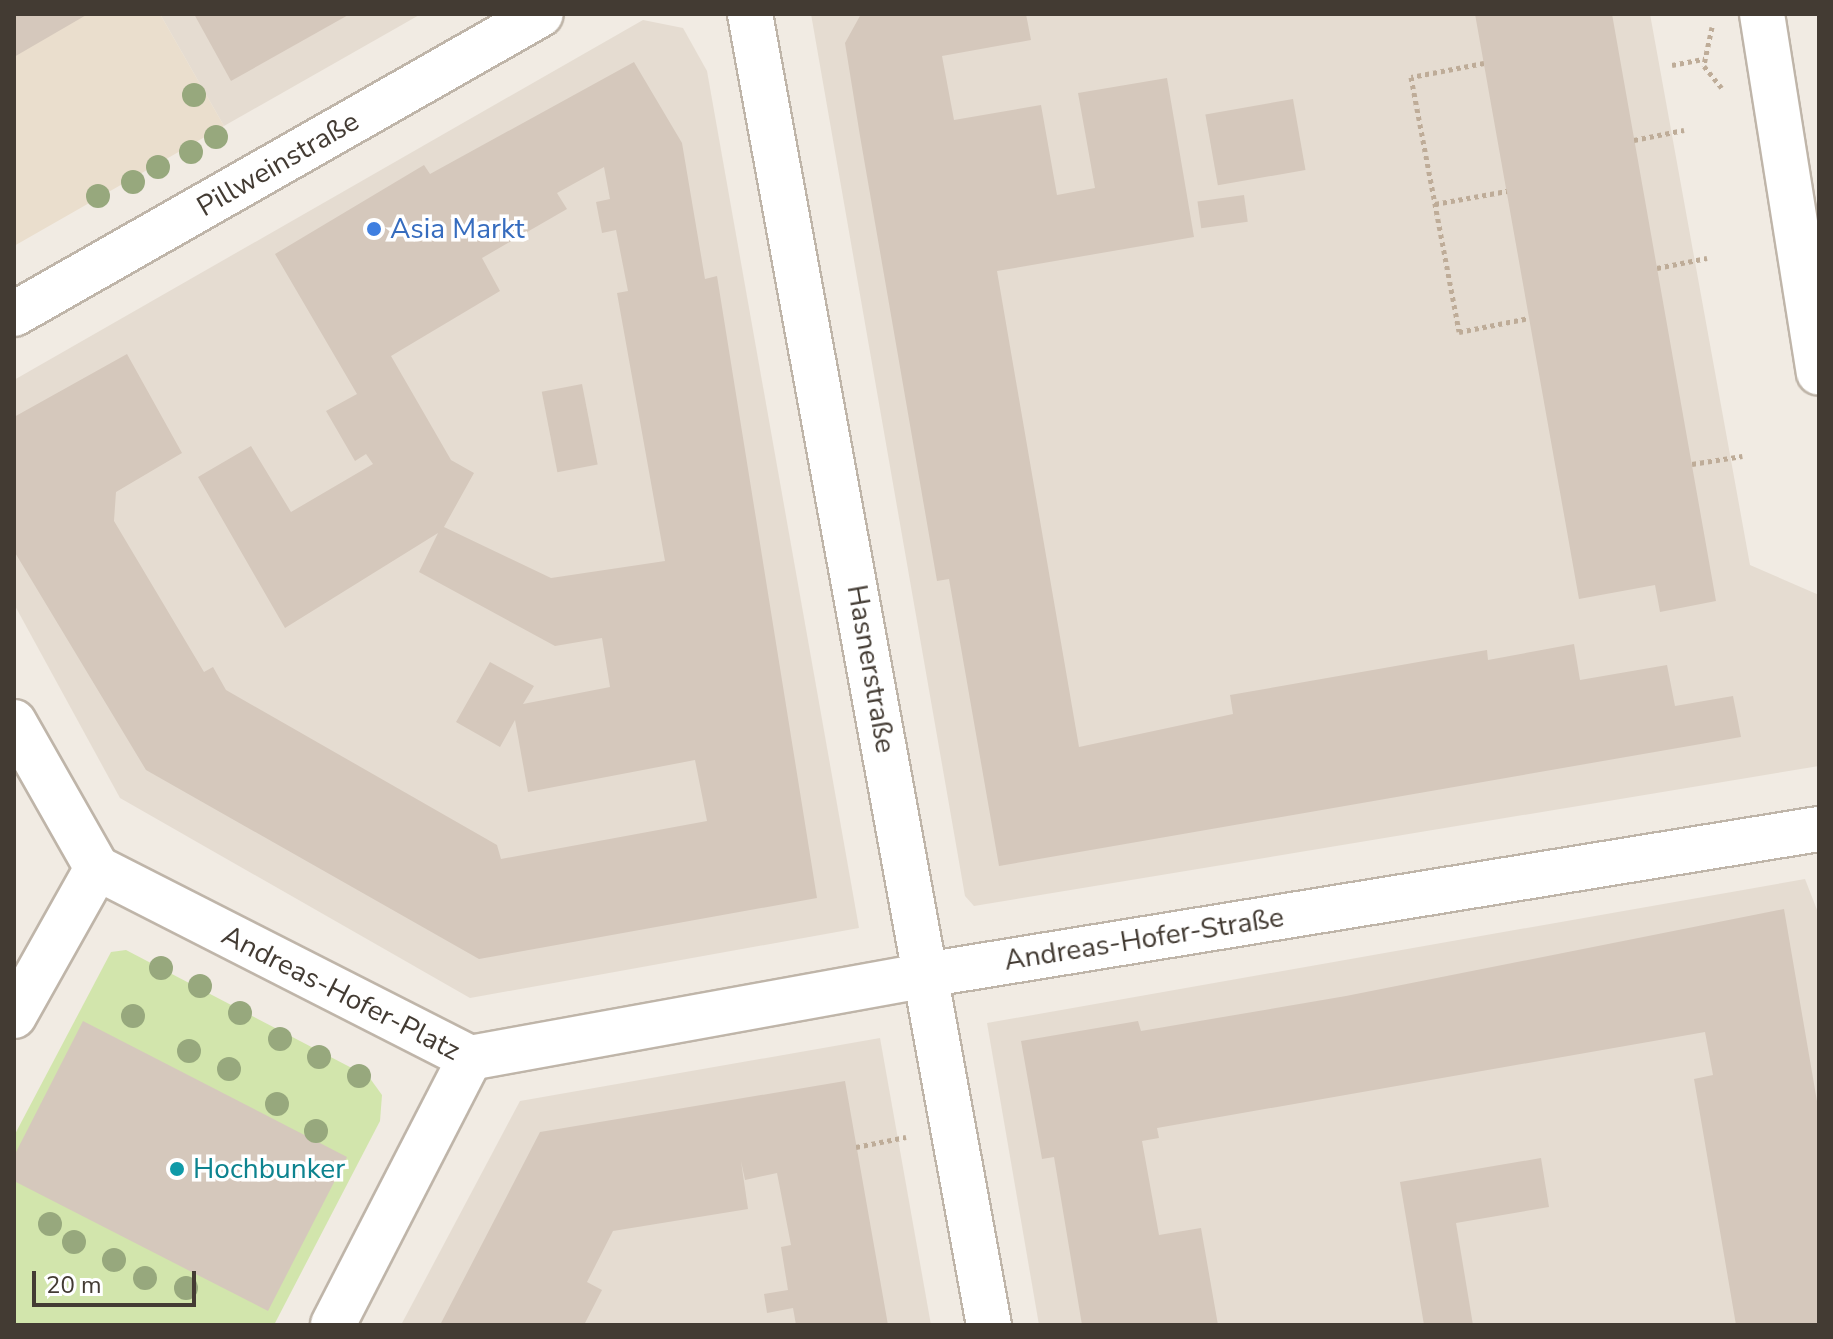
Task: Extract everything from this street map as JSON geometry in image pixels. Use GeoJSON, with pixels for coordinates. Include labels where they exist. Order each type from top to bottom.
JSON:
{"type":"FeatureCollection","features":[{"type":"Feature","properties":{"kind":"street","name":"Pillweinstraße"},"geometry":{"type":"LineString","coordinates":[[14,314],[541,14]]}},
{"type":"Feature","properties":{"kind":"street","name":"Hasnerstraße"},"geometry":{"type":"LineString","coordinates":[[750,14],[989,1325]]}},
{"type":"Feature","properties":{"kind":"street"},"geometry":{"type":"LineString","coordinates":[[1762,14],[1819,372]]}},
{"type":"Feature","properties":{"kind":"street"},"geometry":{"type":"LineString","coordinates":[[14,722],[97,868],[14,1016]]}},
{"type":"Feature","properties":{"kind":"street","name":"Andreas-Hofer-Straße"},"geometry":{"type":"LineString","coordinates":[[470,1058],[925,975],[1819,829]]}},
{"type":"Feature","properties":{"kind":"street","name":"Andreas-Hofer-Platz"},"geometry":{"type":"LineString","coordinates":[[97,868],[470,1058],[333,1325]]}},
{"type":"Feature","properties":{"kind":"path"},"geometry":{"type":"LineString","coordinates":[[1672,65],[1704,59]]}},
{"type":"Feature","properties":{"kind":"path"},"geometry":{"type":"LineString","coordinates":[[1484,63],[1411,77],[1459,332],[1529,318]]}},
{"type":"Feature","properties":{"kind":"path"},"geometry":{"type":"LineString","coordinates":[[1634,140],[1684,130]]}},
{"type":"Feature","properties":{"kind":"path"},"geometry":{"type":"LineString","coordinates":[[1435,204],[1507,191]]}},
{"type":"Feature","properties":{"kind":"path"},"geometry":{"type":"LineString","coordinates":[[1657,268],[1707,258]]}},
{"type":"Feature","properties":{"kind":"path"},"geometry":{"type":"LineString","coordinates":[[1692,464],[1742,456]]}},
{"type":"Feature","properties":{"kind":"path"},"geometry":{"type":"LineString","coordinates":[[856,1147],[908,1136]]}},
{"type":"Feature","properties":{"kind":"shaded area"},"geometry":{"type":"Polygon","coordinates":[[[14,14],[160,14],[224,126],[14,246],[14,14]]]}},
{"type":"Feature","properties":{"kind":"shaded area"},"geometry":{"type":"Polygon","coordinates":[[[160,14],[421,14],[224,126],[160,14]]]}},
{"type":"Feature","properties":{"kind":"shaded area"},"geometry":{"type":"Polygon","coordinates":[[[811,14],[1650,14],[1750,565],[1819,595],[1819,766],[974,906],[965,896],[811,14]]]}},
{"type":"Feature","properties":{"kind":"shaded area"},"geometry":{"type":"Polygon","coordinates":[[[643,20],[683,28],[707,71],[859,928],[470,998],[120,798],[14,604],[14,380],[643,20]]]}},
{"type":"Feature","properties":{"kind":"shaded area"},"geometry":{"type":"Polygon","coordinates":[[[1805,879],[1819,915],[1819,1325],[1039,1325],[987,1023],[1805,879]]]}},
{"type":"Feature","properties":{"kind":"shaded area"},"geometry":{"type":"Polygon","coordinates":[[[880,1038],[931,1325],[401,1325],[520,1101],[880,1038]]]}},
{"type":"Feature","properties":{"kind":"green space"},"geometry":{"type":"Polygon","coordinates":[[[126,950],[369,1077],[382,1095],[380,1121],[274,1325],[14,1325],[14,1136],[111,952],[126,950]]]}},
{"type":"Feature","properties":{"kind":"building"},"geometry":{"type":"Polygon","coordinates":[[[14,14],[88,14],[14,57],[14,14]]]}},
{"type":"Feature","properties":{"kind":"building"},"geometry":{"type":"Polygon","coordinates":[[[194,14],[350,14],[231,81],[194,14]]]}},
{"type":"Feature","properties":{"kind":"building"},"geometry":{"type":"Polygon","coordinates":[[[861,14],[1026,14],[1031,40],[942,56],[954,120],[1041,105],[1057,195],[1095,188],[1078,93],[1167,78],[1194,237],[997,271],[1079,747],[1233,714],[1230,695],[1487,650],[1488,660],[1574,644],[1580,680],[1667,665],[1675,706],[1733,696],[1741,737],[999,866],[949,579],[937,581],[860,136],[845,43],[861,14]]]}},
{"type":"Feature","properties":{"kind":"building"},"geometry":{"type":"Polygon","coordinates":[[[1475,14],[1612,14],[1716,601],[1660,612],[1655,585],[1579,599],[1475,14]]]}},
{"type":"Feature","properties":{"kind":"building"},"geometry":{"type":"Polygon","coordinates":[[[634,62],[682,143],[705,279],[717,276],[817,898],[479,959],[146,770],[14,551],[14,417],[127,354],[182,453],[116,492],[114,521],[204,672],[213,667],[226,690],[497,845],[501,859],[707,821],[695,760],[528,792],[515,720],[500,747],[456,722],[490,662],[534,686],[523,704],[610,687],[602,638],[555,646],[419,572],[438,533],[285,628],[198,477],[251,446],[291,512],[373,464],[366,454],[355,461],[326,411],[357,394],[275,254],[424,165],[430,174],[634,62]],[[604,167],[557,193],[567,209],[482,258],[500,291],[391,356],[451,460],[474,473],[444,527],[551,578],[665,561],[617,293],[628,291],[616,230],[602,233],[596,202],[610,199],[604,167]]]}},
{"type":"Feature","properties":{"kind":"building"},"geometry":{"type":"Polygon","coordinates":[[[1293,99],[1306,170],[1218,185],[1205,114],[1293,99]]]}},
{"type":"Feature","properties":{"kind":"building"},"geometry":{"type":"Polygon","coordinates":[[[1244,195],[1248,222],[1201,228],[1197,202],[1244,195]]]}},
{"type":"Feature","properties":{"kind":"building"},"geometry":{"type":"Polygon","coordinates":[[[582,384],[598,464],[557,472],[542,392],[582,384]]]}},
{"type":"Feature","properties":{"kind":"building"},"geometry":{"type":"Polygon","coordinates":[[[1784,909],[1819,1113],[1819,1325],[1736,1325],[1694,1079],[1713,1075],[1705,1032],[1157,1128],[1159,1138],[1142,1141],[1159,1235],[1201,1228],[1218,1325],[1082,1325],[1054,1157],[1042,1159],[1021,1041],[1138,1021],[1141,1031],[1346,996],[1784,909]]]}},
{"type":"Feature","properties":{"kind":"building","name":"Hochbunker"},"geometry":{"type":"Polygon","coordinates":[[[83,1021],[347,1157],[268,1311],[14,1181],[14,1156],[83,1021]]]}},
{"type":"Feature","properties":{"kind":"building"},"geometry":{"type":"Polygon","coordinates":[[[845,1081],[888,1325],[796,1325],[793,1308],[767,1313],[764,1294],[788,1290],[781,1247],[791,1245],[777,1173],[745,1180],[741,1161],[748,1209],[613,1231],[587,1282],[602,1290],[584,1325],[440,1325],[540,1132],[845,1081]]]}},
{"type":"Feature","properties":{"kind":"building"},"geometry":{"type":"Polygon","coordinates":[[[1541,1158],[1549,1207],[1456,1223],[1473,1325],[1424,1325],[1400,1182],[1541,1158]]]}},
{"type":"Feature","properties":{"kind":"place","name":"Asia Markt"},"geometry":{"type":"Point","coordinates":[374,229]}},
{"type":"Feature","properties":{"kind":"place","name":"Hochbunker"},"geometry":{"type":"Point","coordinates":[177,1169]}}]}
